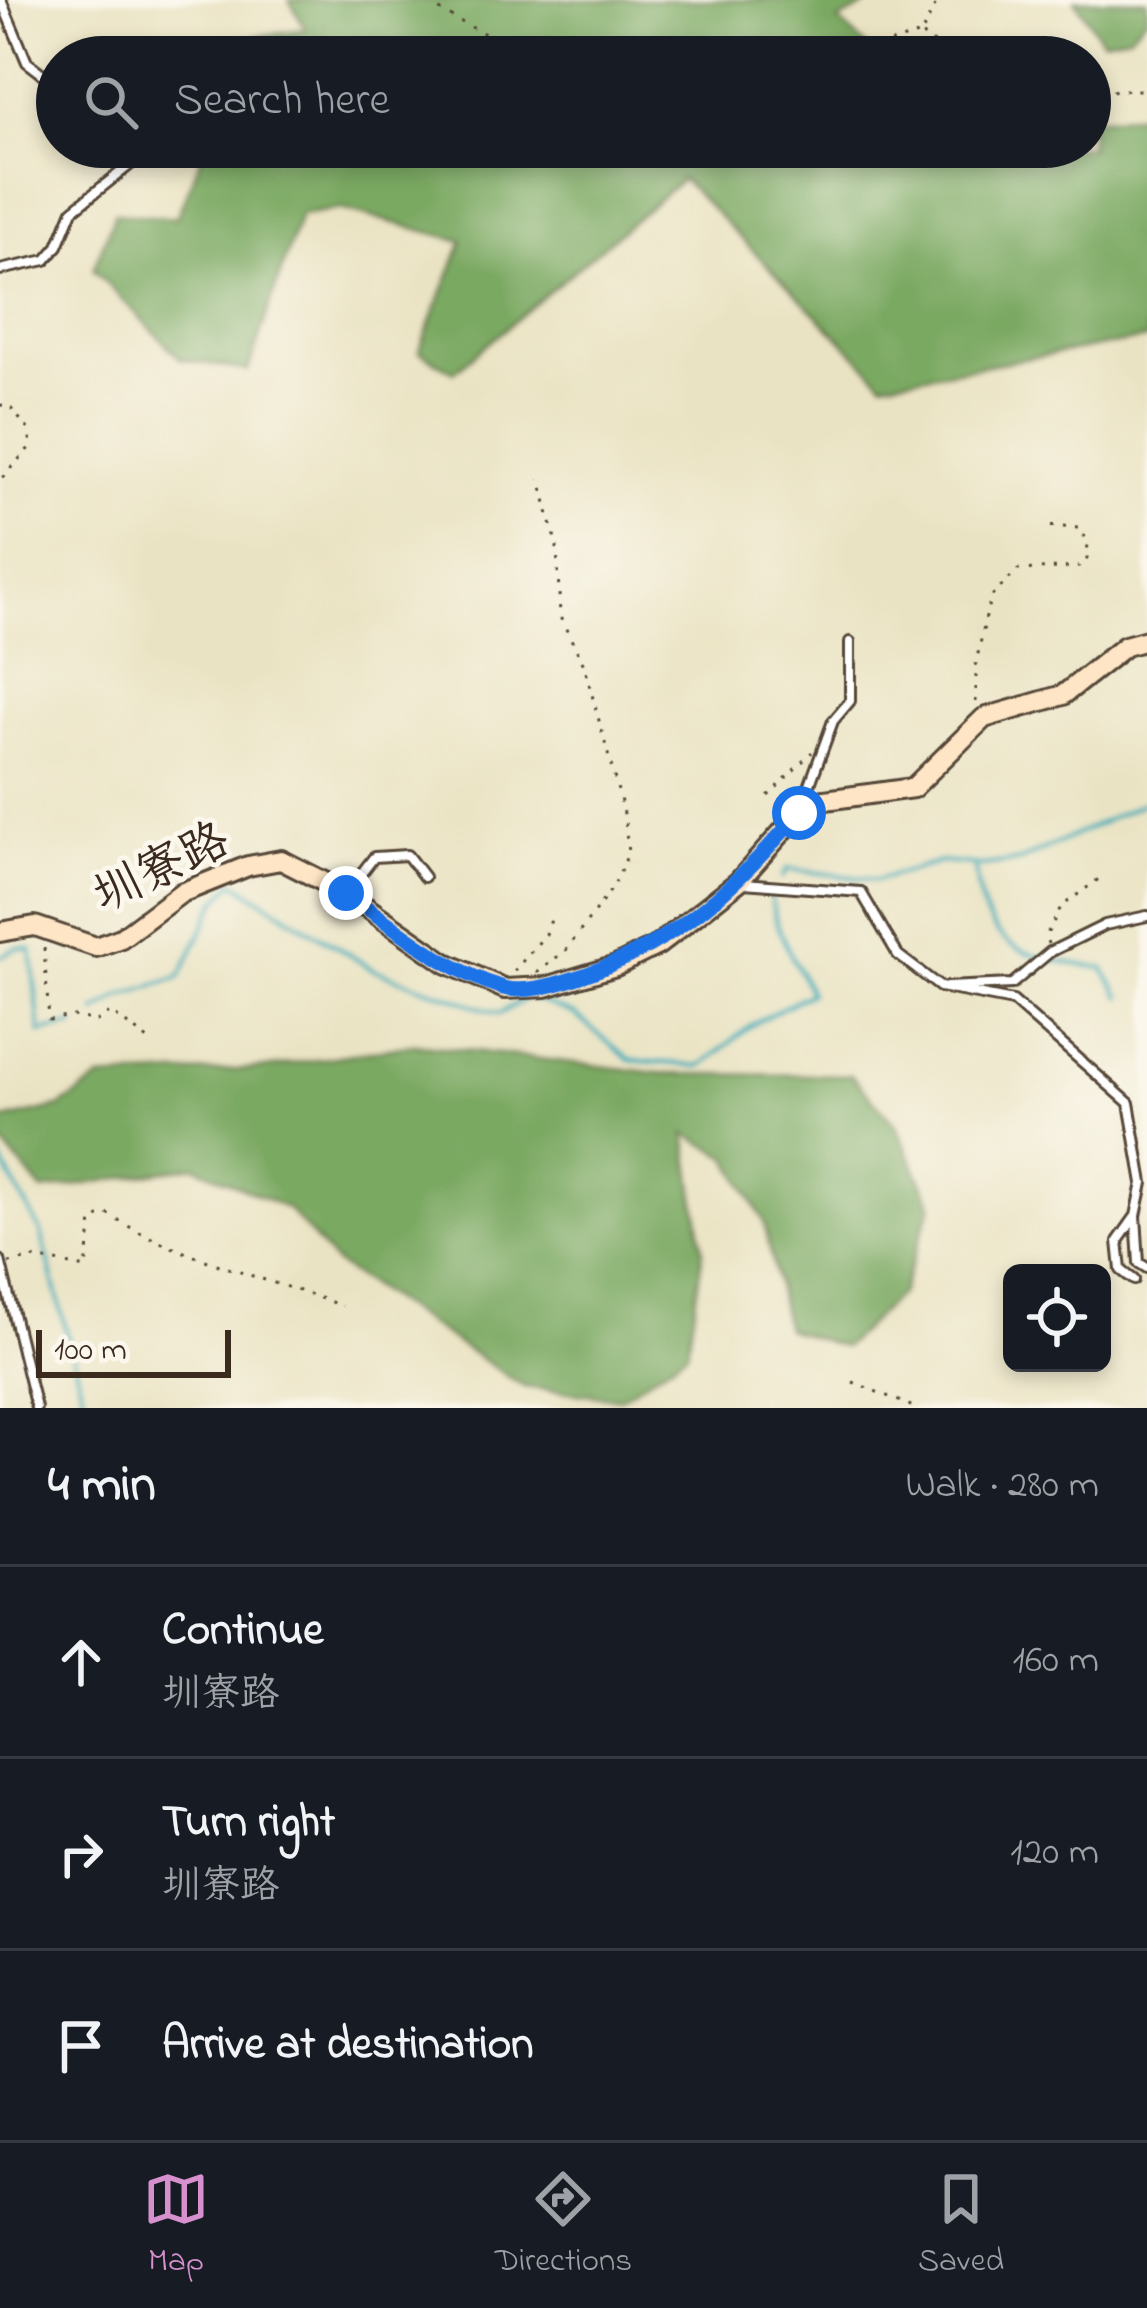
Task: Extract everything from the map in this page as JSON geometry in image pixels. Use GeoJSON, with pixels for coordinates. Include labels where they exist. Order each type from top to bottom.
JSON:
{"type":"FeatureCollection","features":[{"type":"Feature","properties":{"kind":"street"},"geometry":{"type":"LineString","coordinates":[[511,989],[546,987],[616,966],[658,945],[710,899],[738,882],[799,813],[818,801],[913,788],[984,718],[1063,695],[1125,646],[1147,640]]}},
{"type":"Feature","properties":{"kind":"street","name":"圳寮路"},"geometry":{"type":"LineString","coordinates":[[0,932],[45,929],[96,947],[121,938],[182,893],[248,866],[281,860],[346,893],[446,963],[511,989]]}},
{"type":"Feature","properties":{"kind":"lane"},"geometry":{"type":"LineString","coordinates":[[1,0],[27,62],[36,69]]}},
{"type":"Feature","properties":{"kind":"lane"},"geometry":{"type":"LineString","coordinates":[[0,270],[46,260],[58,246],[73,210],[126,168]]}},
{"type":"Feature","properties":{"kind":"lane"},"geometry":{"type":"LineString","coordinates":[[799,813],[833,721],[850,701],[850,642]]}},
{"type":"Feature","properties":{"kind":"lane"},"geometry":{"type":"LineString","coordinates":[[346,893],[374,857],[407,855],[424,877]]}},
{"type":"Feature","properties":{"kind":"lane"},"geometry":{"type":"LineString","coordinates":[[738,882],[862,892],[898,955],[940,987],[1013,1001],[1130,1103],[1144,1183],[1136,1216],[1139,1263],[1147,1268]]}},
{"type":"Feature","properties":{"kind":"lane"},"geometry":{"type":"LineString","coordinates":[[940,987],[1012,984],[1050,952],[1105,925],[1147,916]]}},
{"type":"Feature","properties":{"kind":"lane"},"geometry":{"type":"LineString","coordinates":[[1134,1280],[1120,1270],[1118,1241],[1136,1216]]}},
{"type":"Feature","properties":{"kind":"lane"},"geometry":{"type":"LineString","coordinates":[[1,1263],[36,1408]]}},
{"type":"Feature","properties":{"kind":"path"},"geometry":{"type":"LineString","coordinates":[[434,0],[436,8],[484,36]]}},
{"type":"Feature","properties":{"kind":"path"},"geometry":{"type":"LineString","coordinates":[[914,36],[921,34],[938,0]]}},
{"type":"Feature","properties":{"kind":"path"},"geometry":{"type":"LineString","coordinates":[[1111,91],[1147,89]]}},
{"type":"Feature","properties":{"kind":"path"},"geometry":{"type":"LineString","coordinates":[[0,405],[9,406],[29,430],[31,446],[0,480]]}},
{"type":"Feature","properties":{"kind":"path"},"geometry":{"type":"LineString","coordinates":[[511,989],[567,950],[613,886],[628,854],[625,817],[584,665],[560,617],[557,547],[541,479]]}},
{"type":"Feature","properties":{"kind":"path"},"geometry":{"type":"LineString","coordinates":[[977,728],[976,663],[990,598],[1018,570],[1079,567],[1087,559],[1088,541],[1078,527],[1044,526]]}},
{"type":"Feature","properties":{"kind":"path"},"geometry":{"type":"LineString","coordinates":[[768,796],[808,750],[820,754]]}},
{"type":"Feature","properties":{"kind":"path"},"geometry":{"type":"LineString","coordinates":[[1050,952],[1046,936],[1061,907],[1100,878]]}},
{"type":"Feature","properties":{"kind":"path"},"geometry":{"type":"LineString","coordinates":[[511,989],[546,934],[553,914]]}},
{"type":"Feature","properties":{"kind":"path"},"geometry":{"type":"LineString","coordinates":[[45,929],[50,1020],[74,1016],[96,1021],[111,1012],[148,1040]]}},
{"type":"Feature","properties":{"kind":"path"},"geometry":{"type":"LineString","coordinates":[[1,1263],[36,1258],[86,1268],[92,1221],[106,1213],[203,1262],[238,1268],[342,1306]]}},
{"type":"Feature","properties":{"kind":"path"},"geometry":{"type":"LineString","coordinates":[[853,1382],[916,1408]]}},
{"type":"Feature","properties":{"kind":"green space"},"geometry":{"type":"Polygon","coordinates":[[[289,0],[876,0],[839,21],[855,36],[260,36],[306,29],[289,0]]]}},
{"type":"Feature","properties":{"kind":"green space"},"geometry":{"type":"Polygon","coordinates":[[[1075,0],[1147,0],[1147,17],[1129,35],[1099,36],[1075,0]]]}},
{"type":"Feature","properties":{"kind":"green space"},"geometry":{"type":"Polygon","coordinates":[[[1147,114],[1147,339],[883,382],[682,179],[454,372],[419,351],[463,241],[341,209],[300,215],[248,371],[181,359],[93,270],[115,213],[176,218],[197,168],[1111,168],[1111,117],[1147,114]]]}},
{"type":"Feature","properties":{"kind":"green space"},"geometry":{"type":"Polygon","coordinates":[[[414,1044],[667,1074],[851,1075],[896,1125],[932,1204],[901,1293],[844,1347],[786,1329],[764,1221],[728,1157],[686,1134],[703,1251],[687,1352],[620,1398],[524,1387],[335,1263],[288,1209],[195,1166],[43,1191],[0,1141],[0,1121],[59,1107],[101,1079],[267,1068],[414,1044]]]}},
{"type":"Feature","properties":{"kind":"waterway"},"geometry":{"type":"LineString","coordinates":[[783,877],[787,869],[877,880],[941,862],[983,866],[1020,861],[1147,801]]}},
{"type":"Feature","properties":{"kind":"waterway"},"geometry":{"type":"LineString","coordinates":[[975,867],[979,896],[998,934],[1031,954],[1103,968],[1121,997]]}},
{"type":"Feature","properties":{"kind":"waterway"},"geometry":{"type":"LineString","coordinates":[[96,1012],[121,996],[180,977],[216,902],[234,882],[372,969],[499,1014],[528,997],[575,1015],[630,1060],[701,1066],[753,1024],[810,993],[782,935],[771,898]]}},
{"type":"Feature","properties":{"kind":"waterway"},"geometry":{"type":"LineString","coordinates":[[0,957],[17,948],[31,949],[40,1032],[74,1025]]}},
{"type":"Feature","properties":{"kind":"waterway"},"geometry":{"type":"LineString","coordinates":[[0,1158],[41,1232],[86,1408]]}},
{"type":"Feature","properties":{"kind":"route"},"geometry":{"type":"LineString","coordinates":[[346,893],[446,963],[505,988],[546,987],[616,966],[658,945],[710,899],[738,882],[799,813]]}}]}
